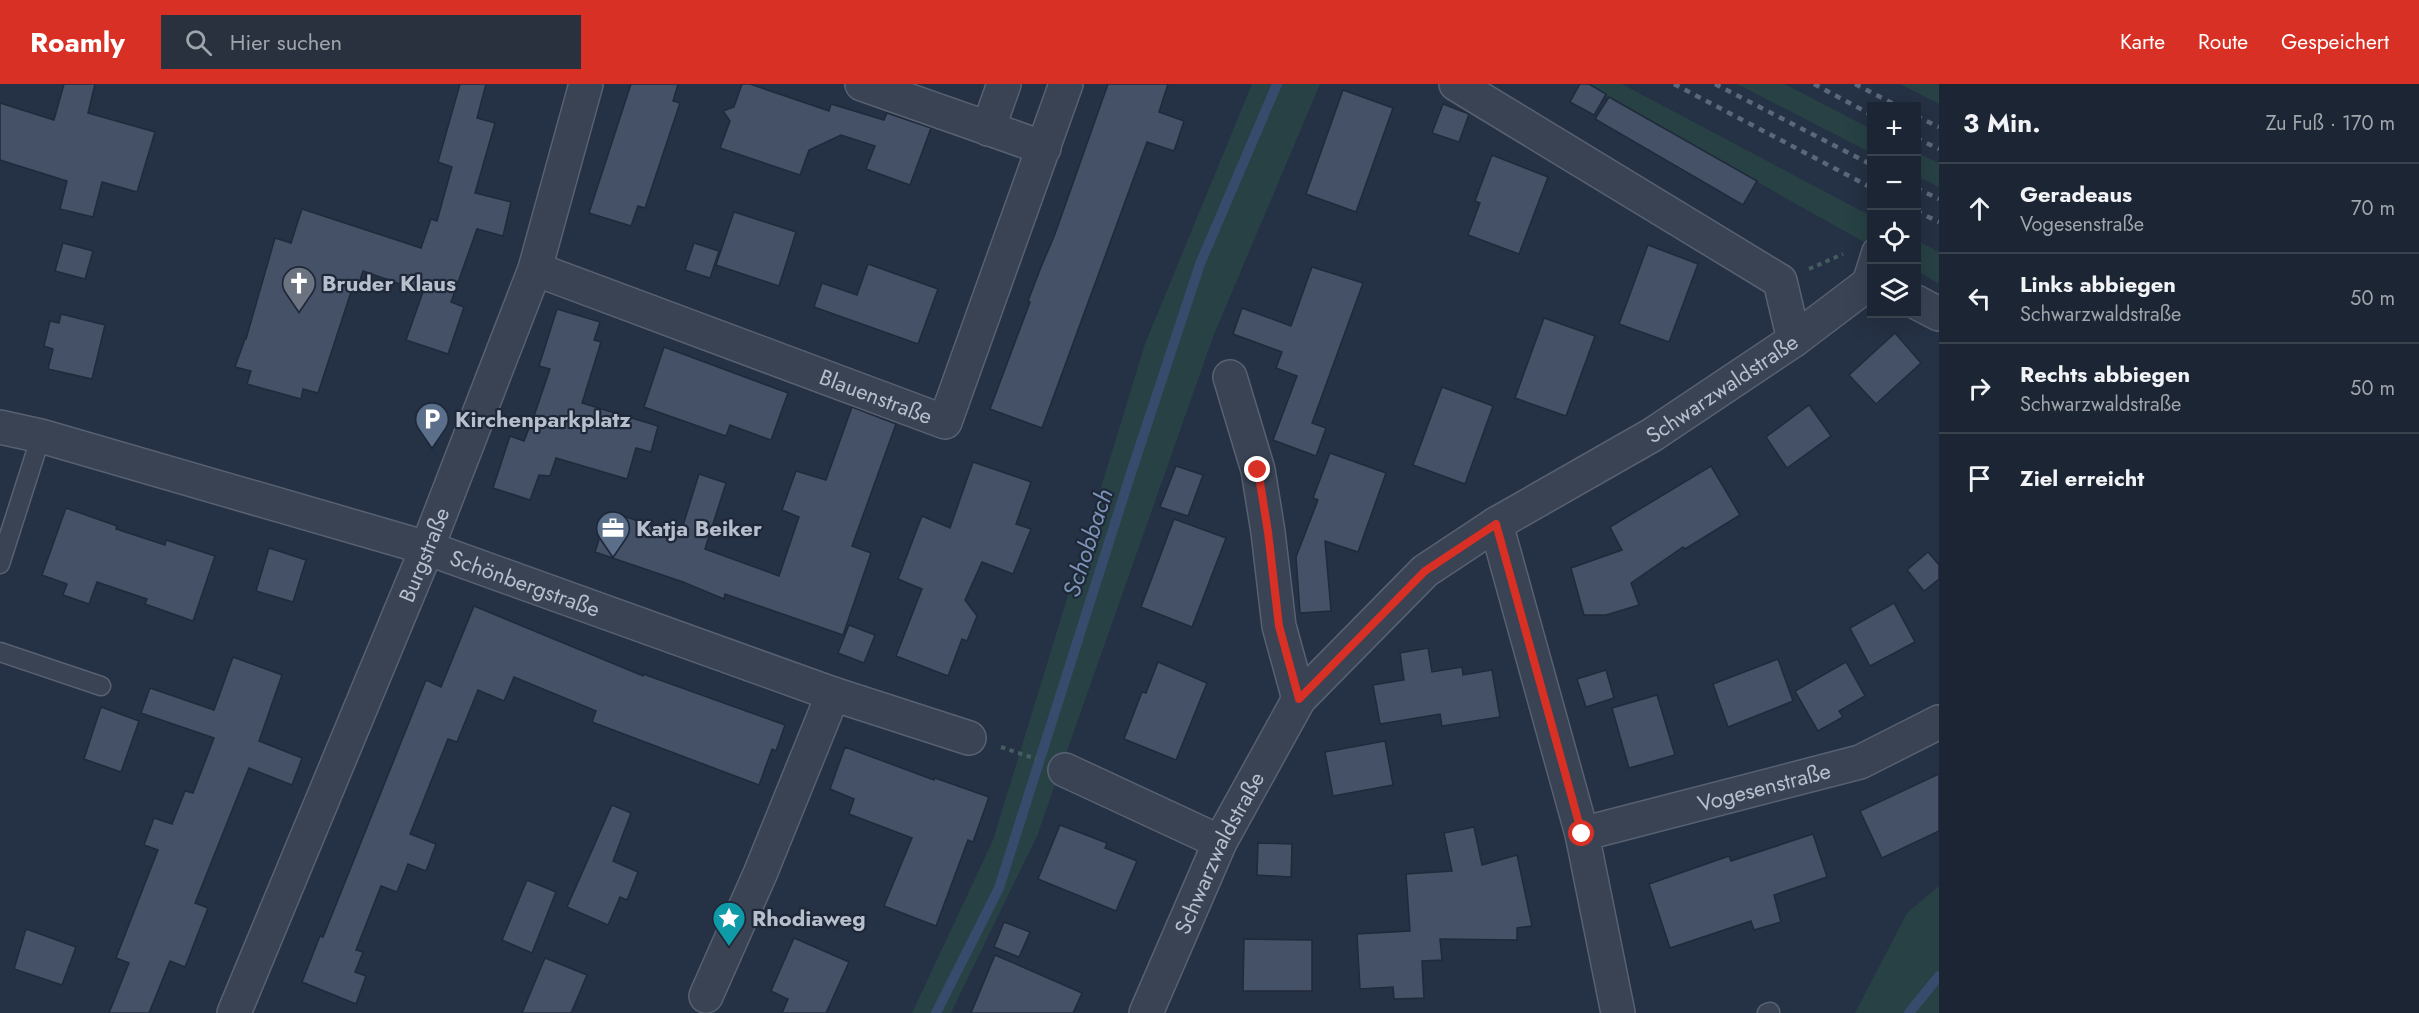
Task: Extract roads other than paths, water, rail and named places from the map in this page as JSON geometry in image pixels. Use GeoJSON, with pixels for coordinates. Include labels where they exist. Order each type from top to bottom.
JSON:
{"type":"FeatureCollection","features":[{"type":"Feature","properties":{"kind":"street","name":"Burgstraße"},"geometry":{"type":"LineString","coordinates":[[234,1013],[427,548],[535,268],[586,84]]}},
{"type":"Feature","properties":{"kind":"street"},"geometry":{"type":"LineString","coordinates":[[862,84],[1044,148]]}},
{"type":"Feature","properties":{"kind":"street"},"geometry":{"type":"LineString","coordinates":[[988,129],[1004,84]]}},
{"type":"Feature","properties":{"kind":"street","name":"Blauenstraße"},"geometry":{"type":"LineString","coordinates":[[535,268],[945,422],[1066,84]]}},
{"type":"Feature","properties":{"kind":"street","name":"Schwarzwaldstraße"},"geometry":{"type":"LineString","coordinates":[[1146,1013],[1220,842],[1299,699],[1425,571],[1496,524],[1652,435],[1794,340],[1780,281],[1456,84]]}},
{"type":"Feature","properties":{"kind":"street"},"geometry":{"type":"LineString","coordinates":[[1794,340],[1865,286]]}},
{"type":"Feature","properties":{"kind":"street"},"geometry":{"type":"LineString","coordinates":[[1921,304],[1939,314]]}},
{"type":"Feature","properties":{"kind":"street"},"geometry":{"type":"LineString","coordinates":[[1230,377],[1258,470],[1279,626],[1299,699]]}},
{"type":"Feature","properties":{"kind":"street","name":"Schönbergstraße"},"geometry":{"type":"LineString","coordinates":[[0,427],[41,436],[427,548],[832,694],[969,738]]}},
{"type":"Feature","properties":{"kind":"street"},"geometry":{"type":"LineString","coordinates":[[1496,524],[1582,834],[1617,1013]]}},
{"type":"Feature","properties":{"kind":"street"},"geometry":{"type":"LineString","coordinates":[[706,996],[760,874],[832,694]]}},
{"type":"Feature","properties":{"kind":"street","name":"Vogesenstraße"},"geometry":{"type":"LineString","coordinates":[[1582,834],[1860,762],[1939,722]]}},
{"type":"Feature","properties":{"kind":"street"},"geometry":{"type":"LineString","coordinates":[[1065,770],[1220,842]]}},
{"type":"Feature","properties":{"kind":"lane"},"geometry":{"type":"LineString","coordinates":[[1862,249],[1865,286]]}},
{"type":"Feature","properties":{"kind":"lane"},"geometry":{"type":"LineString","coordinates":[[0,564],[41,436]]}},
{"type":"Feature","properties":{"kind":"lane"},"geometry":{"type":"LineString","coordinates":[[0,652],[101,686]]}},
{"type":"Feature","properties":{"kind":"waterway","name":"Schobbach"},"geometry":{"type":"LineString","coordinates":[[936,1013],[999,888],[1200,264],[1277,84]]}},
{"type":"Feature","properties":{"kind":"waterway"},"geometry":{"type":"LineString","coordinates":[[1909,1013],[1939,976]]}},
{"type":"Feature","properties":{"kind":"railway"},"geometry":{"type":"LineString","coordinates":[[1674,84],[1867,185]]}},
{"type":"Feature","properties":{"kind":"railway"},"geometry":{"type":"LineString","coordinates":[[1715,84],[1867,162]]}},
{"type":"Feature","properties":{"kind":"railway"},"geometry":{"type":"LineString","coordinates":[[1814,84],[1867,112]]}},
{"type":"Feature","properties":{"kind":"railway"},"geometry":{"type":"LineString","coordinates":[[1855,84],[1890,102]]}},
{"type":"Feature","properties":{"kind":"railway"},"geometry":{"type":"LineString","coordinates":[[1921,118],[1939,127]]}},
{"type":"Feature","properties":{"kind":"railway"},"geometry":{"type":"LineString","coordinates":[[1921,140],[1939,149]]}},
{"type":"Feature","properties":{"kind":"railway"},"geometry":{"type":"LineString","coordinates":[[1921,190],[1939,199]]}},
{"type":"Feature","properties":{"kind":"railway"},"geometry":{"type":"LineString","coordinates":[[1921,213],[1939,222]]}},
{"type":"Feature","properties":{"kind":"place","name":"Bruder Klaus"},"geometry":{"type":"Point","coordinates":[299,312]}},
{"type":"Feature","properties":{"kind":"place","name":"Kirchenparkplatz"},"geometry":{"type":"Point","coordinates":[432,448]}},
{"type":"Feature","properties":{"kind":"place","name":"Katja Beiker"},"geometry":{"type":"Point","coordinates":[613,557]}},
{"type":"Feature","properties":{"kind":"place","name":"Rhodiaweg"},"geometry":{"type":"Point","coordinates":[729,947]}}]}
